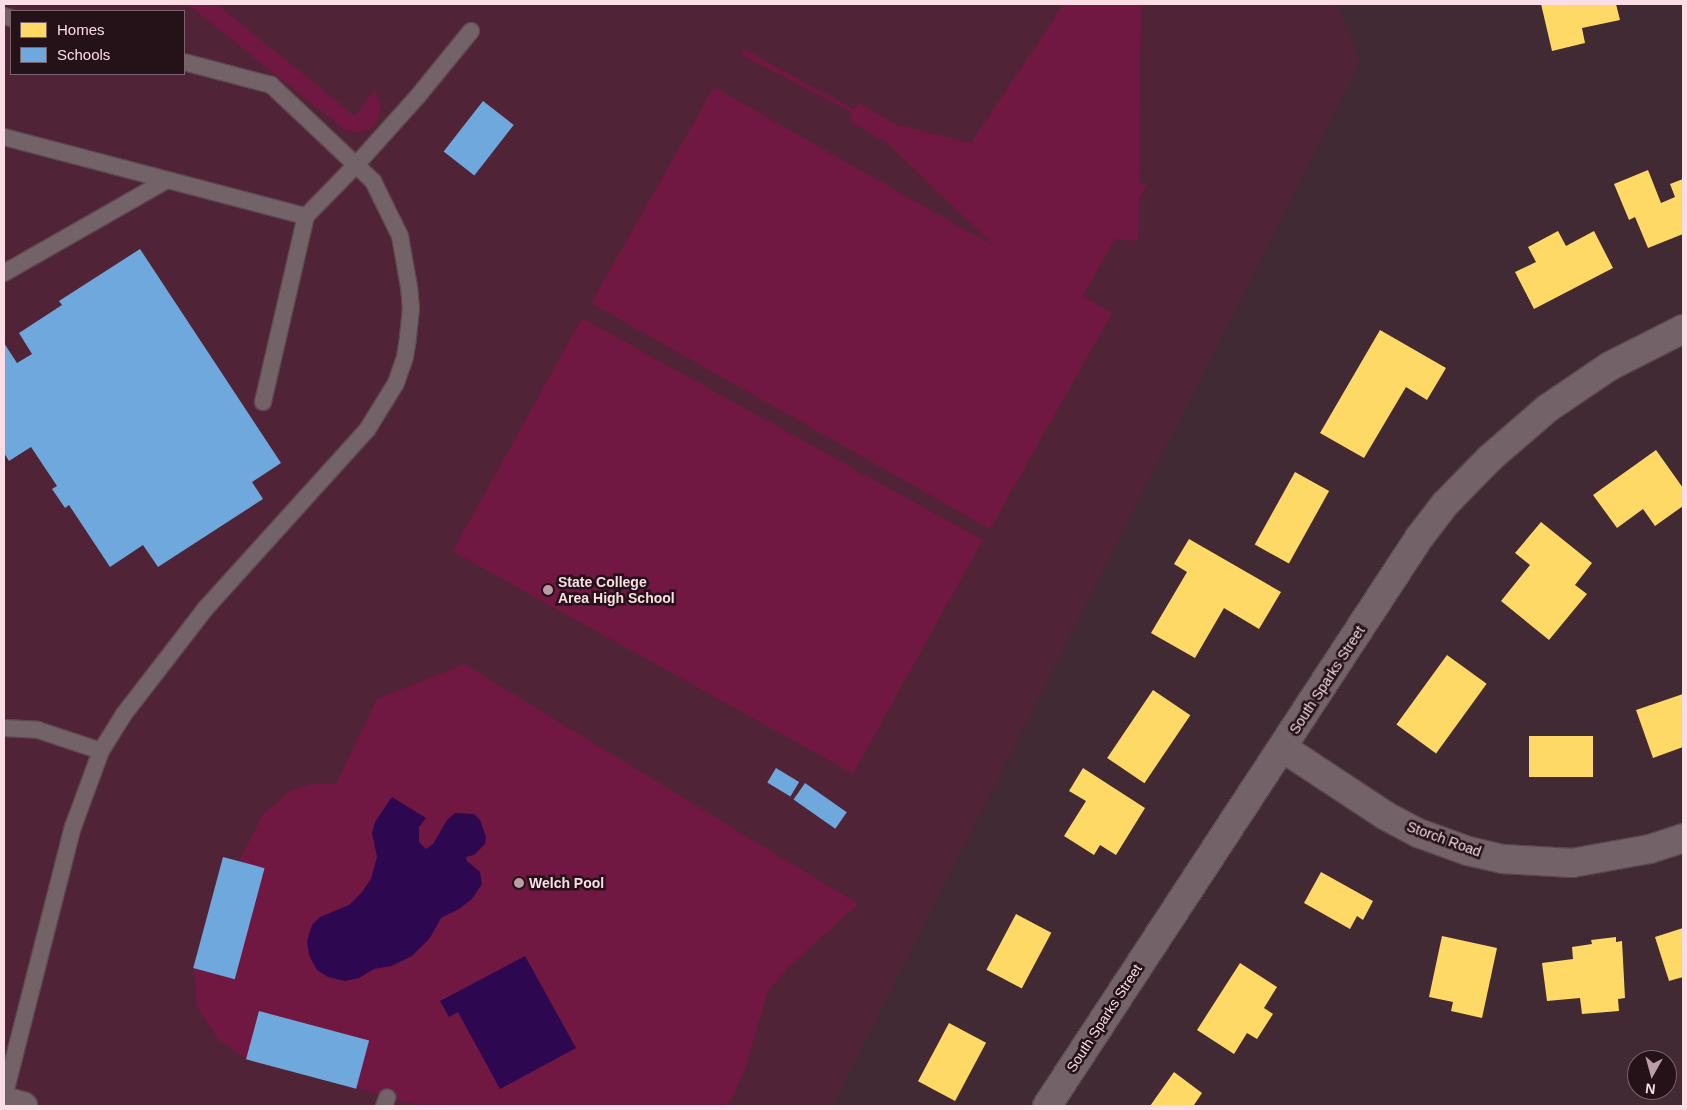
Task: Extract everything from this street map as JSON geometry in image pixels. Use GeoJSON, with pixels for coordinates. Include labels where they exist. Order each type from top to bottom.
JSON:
{"type":"FeatureCollection","features":[{"type":"Feature","properties":{"kind":"street","name":"South Sparks Street"},"geometry":{"type":"LineString","coordinates":[[1047,1106],[1419,538],[1445,504],[1490,458],[1548,408],[1610,366],[1683,329]]}},
{"type":"Feature","properties":{"kind":"street","name":"Storch Road"},"geometry":{"type":"LineString","coordinates":[[1283,748],[1386,816],[1418,833],[1468,851],[1503,859],[1572,862],[1650,849],[1683,838]]}},
{"type":"Feature","properties":{"kind":"street"},"geometry":{"type":"LineString","coordinates":[[4,1101],[23,1106]]}},
{"type":"Feature","properties":{"kind":"lane"},"geometry":{"type":"LineString","coordinates":[[263,402],[306,216],[357,164],[418,96],[471,31]]}},
{"type":"Feature","properties":{"kind":"lane"},"geometry":{"type":"LineString","coordinates":[[4,1097],[74,827],[101,751],[124,714],[206,608],[367,430],[396,383],[404,357],[411,309],[406,263],[400,236],[373,181],[271,85],[185,62]]}},
{"type":"Feature","properties":{"kind":"lane"},"geometry":{"type":"LineString","coordinates":[[4,137],[306,216]]}},
{"type":"Feature","properties":{"kind":"lane"},"geometry":{"type":"LineString","coordinates":[[4,273],[167,180]]}},
{"type":"Feature","properties":{"kind":"lane"},"geometry":{"type":"LineString","coordinates":[[4,728],[38,730],[101,751]]}},
{"type":"Feature","properties":{"kind":"shaded area","name":"State College Area High School"},"geometry":{"type":"Polygon","coordinates":[[[4,4],[1337,4],[1360,62],[832,1106],[4,1106],[4,4]]]}},
{"type":"Feature","properties":{"kind":"shaded area"},"geometry":{"type":"Polygon","coordinates":[[[187,4],[217,4],[355,116],[375,89],[381,107],[379,117],[373,128],[359,133],[346,131],[187,4]]]}},
{"type":"Feature","properties":{"kind":"shaded area"},"geometry":{"type":"Polygon","coordinates":[[[1064,4],[1141,4],[1139,183],[1147,185],[1139,199],[1138,241],[1115,239],[1083,296],[1112,313],[990,529],[591,303],[714,87],[994,246],[886,142],[850,122],[851,112],[742,55],[744,49],[853,109],[859,103],[895,124],[971,143],[1064,4]]]}},
{"type":"Feature","properties":{"kind":"shaded area"},"geometry":{"type":"Polygon","coordinates":[[[582,318],[983,540],[853,774],[453,552],[582,318]]]}},
{"type":"Feature","properties":{"kind":"shaded area","name":"Welch Pool"},"geometry":{"type":"Polygon","coordinates":[[[464,664],[858,904],[789,967],[768,991],[746,1066],[733,1097],[726,1106],[421,1106],[246,1059],[218,1039],[197,1007],[194,968],[223,857],[239,861],[262,816],[288,792],[312,784],[336,784],[377,699],[464,664]]]}},
{"type":"Feature","properties":{"kind":"shaded area"},"geometry":{"type":"Polygon","coordinates":[[[392,797],[426,818],[419,827],[419,842],[426,849],[433,844],[447,820],[455,813],[474,814],[480,820],[486,837],[485,844],[474,855],[466,857],[467,861],[480,872],[482,884],[472,899],[459,909],[441,918],[430,938],[412,956],[391,966],[374,969],[359,978],[345,981],[328,977],[317,970],[309,955],[307,941],[312,925],[320,917],[349,905],[362,892],[371,879],[377,857],[372,833],[375,822],[392,797]]]}},
{"type":"Feature","properties":{"kind":"shaded area"},"geometry":{"type":"Polygon","coordinates":[[[525,956],[576,1048],[500,1089],[458,1012],[449,1017],[440,1001],[525,956]]]}},
{"type":"Feature","properties":{"kind":"building: Homes"},"geometry":{"type":"Polygon","coordinates":[[[1541,4],[1616,4],[1620,20],[1582,28],[1585,43],[1552,51],[1541,4]]]}},
{"type":"Feature","properties":{"kind":"building: Homes"},"geometry":{"type":"Polygon","coordinates":[[[1648,170],[1661,203],[1675,197],[1670,184],[1683,179],[1683,234],[1648,248],[1635,217],[1629,220],[1614,184],[1648,170]]]}},
{"type":"Feature","properties":{"kind":"building: Homes"},"geometry":{"type":"Polygon","coordinates":[[[1558,231],[1566,246],[1594,231],[1613,268],[1534,309],[1515,272],[1536,262],[1528,247],[1558,231]]]}},
{"type":"Feature","properties":{"kind":"building: Homes"},"geometry":{"type":"Polygon","coordinates":[[[1380,330],[1446,368],[1427,400],[1406,387],[1364,458],[1320,433],[1380,330]]]}},
{"type":"Feature","properties":{"kind":"building: Homes"},"geometry":{"type":"Polygon","coordinates":[[[1656,450],[1683,488],[1683,506],[1655,526],[1643,509],[1617,528],[1593,495],[1656,450]]]}},
{"type":"Feature","properties":{"kind":"building: Homes"},"geometry":{"type":"Polygon","coordinates":[[[1295,472],[1329,491],[1289,564],[1255,545],[1295,472]]]}},
{"type":"Feature","properties":{"kind":"building: Homes"},"geometry":{"type":"Polygon","coordinates":[[[1541,522],[1592,563],[1575,585],[1587,594],[1549,640],[1501,601],[1530,565],[1515,553],[1541,522]]]}},
{"type":"Feature","properties":{"kind":"building: Homes"},"geometry":{"type":"Polygon","coordinates":[[[1189,539],[1281,592],[1259,629],[1224,608],[1195,658],[1151,633],[1187,572],[1174,564],[1189,539]]]}},
{"type":"Feature","properties":{"kind":"building: Homes"},"geometry":{"type":"Polygon","coordinates":[[[1447,655],[1487,684],[1436,753],[1396,725],[1447,655]]]}},
{"type":"Feature","properties":{"kind":"building: Homes"},"geometry":{"type":"Polygon","coordinates":[[[1153,690],[1190,715],[1144,783],[1107,758],[1153,690]]]}},
{"type":"Feature","properties":{"kind":"building: Homes"},"geometry":{"type":"Polygon","coordinates":[[[1683,694],[1683,747],[1653,758],[1636,710],[1683,694]]]}},
{"type":"Feature","properties":{"kind":"building: Homes"},"geometry":{"type":"Polygon","coordinates":[[[1529,736],[1593,736],[1593,777],[1529,777],[1529,736]]]}},
{"type":"Feature","properties":{"kind":"building: Homes"},"geometry":{"type":"Polygon","coordinates":[[[1083,768],[1145,808],[1116,855],[1100,845],[1094,855],[1064,836],[1086,801],[1069,791],[1083,768]]]}},
{"type":"Feature","properties":{"kind":"building: Homes"},"geometry":{"type":"Polygon","coordinates":[[[1321,872],[1373,901],[1363,920],[1357,916],[1350,929],[1304,903],[1321,872]]]}},
{"type":"Feature","properties":{"kind":"building: Homes"},"geometry":{"type":"Polygon","coordinates":[[[1016,914],[1051,933],[1022,988],[986,970],[1016,914]]]}},
{"type":"Feature","properties":{"kind":"building: Homes"},"geometry":{"type":"Polygon","coordinates":[[[1683,928],[1683,977],[1669,981],[1655,937],[1683,928]]]}},
{"type":"Feature","properties":{"kind":"building: Homes"},"geometry":{"type":"Polygon","coordinates":[[[1442,936],[1497,948],[1482,1018],[1451,1011],[1453,1002],[1429,997],[1442,936]]]}},
{"type":"Feature","properties":{"kind":"building: Homes"},"geometry":{"type":"Polygon","coordinates":[[[1616,937],[1616,942],[1622,941],[1625,998],[1618,999],[1619,1011],[1582,1014],[1580,998],[1547,1001],[1542,963],[1573,959],[1572,947],[1592,944],[1591,940],[1616,937]]]}},
{"type":"Feature","properties":{"kind":"building: Homes"},"geometry":{"type":"Polygon","coordinates":[[[1240,963],[1277,987],[1264,1008],[1273,1014],[1257,1039],[1247,1033],[1234,1054],[1197,1030],[1240,963]]]}},
{"type":"Feature","properties":{"kind":"building: Homes"},"geometry":{"type":"Polygon","coordinates":[[[949,1023],[986,1043],[955,1101],[918,1081],[949,1023]]]}},
{"type":"Feature","properties":{"kind":"building: Homes"},"geometry":{"type":"Polygon","coordinates":[[[1174,1072],[1202,1093],[1194,1105],[1196,1106],[1150,1106],[1174,1072]]]}},
{"type":"Feature","properties":{"kind":"building: Schools"},"geometry":{"type":"Polygon","coordinates":[[[483,101],[514,125],[474,175],[444,151],[483,101]]]}},
{"type":"Feature","properties":{"kind":"building: Schools"},"geometry":{"type":"Polygon","coordinates":[[[140,249],[281,463],[252,482],[263,499],[158,567],[143,545],[110,567],[69,505],[65,508],[52,489],[57,486],[31,447],[9,461],[4,453],[4,343],[17,363],[32,354],[19,333],[62,305],[59,301],[140,249]]]}},
{"type":"Feature","properties":{"kind":"building: Schools"},"geometry":{"type":"Polygon","coordinates":[[[776,768],[799,782],[790,796],[767,783],[776,768]]]}},
{"type":"Feature","properties":{"kind":"building: Schools"},"geometry":{"type":"Polygon","coordinates":[[[805,783],[847,812],[835,829],[794,799],[805,783]]]}},
{"type":"Feature","properties":{"kind":"building: Schools"},"geometry":{"type":"Polygon","coordinates":[[[223,857],[265,868],[235,979],[193,968],[223,857]]]}},
{"type":"Feature","properties":{"kind":"building: Schools"},"geometry":{"type":"Polygon","coordinates":[[[259,1011],[369,1041],[356,1089],[246,1059],[259,1011]]]}},
{"type":"Feature","properties":{"kind":"place","name":"State College Area High School"},"geometry":{"type":"Point","coordinates":[548,590]}},
{"type":"Feature","properties":{"kind":"place","name":"Welch Pool"},"geometry":{"type":"Point","coordinates":[519,883]}}]}
